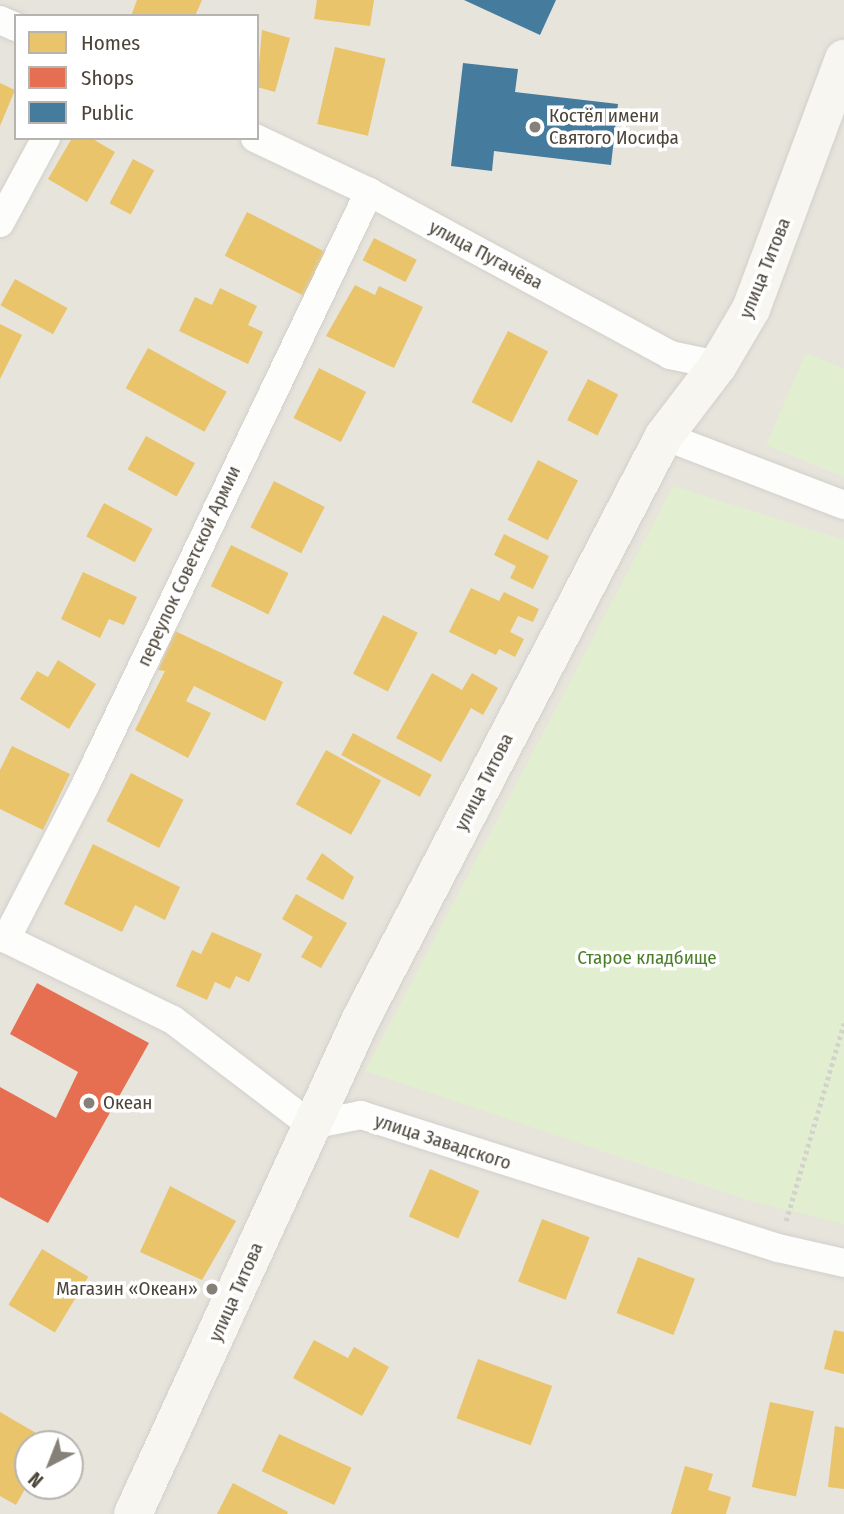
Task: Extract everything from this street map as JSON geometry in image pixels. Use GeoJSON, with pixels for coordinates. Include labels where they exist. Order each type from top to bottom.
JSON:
{"type":"FeatureCollection","features":[{"type":"Feature","properties":{"kind":"street","name":"улица Титова"},"geometry":{"type":"LineString","coordinates":[[133,1514],[361,1019],[664,436],[718,366],[751,309],[844,59]]}},
{"type":"Feature","properties":{"kind":"street"},"geometry":{"type":"LineString","coordinates":[[0,223],[45,140]]}},
{"type":"Feature","properties":{"kind":"street","name":"улица Пугачёва"},"geometry":{"type":"LineString","coordinates":[[259,140],[369,192],[670,355],[718,366]]}},
{"type":"Feature","properties":{"kind":"street","name":"переулок Советской Армии"},"geometry":{"type":"LineString","coordinates":[[3,937],[84,788],[369,192]]}},
{"type":"Feature","properties":{"kind":"street"},"geometry":{"type":"LineString","coordinates":[[664,436],[844,505]]}},
{"type":"Feature","properties":{"kind":"street"},"geometry":{"type":"LineString","coordinates":[[3,937],[173,1020],[311,1125]]}},
{"type":"Feature","properties":{"kind":"street","name":"улица Завадского"},"geometry":{"type":"LineString","coordinates":[[311,1125],[361,1115],[778,1248],[844,1263]]}},
{"type":"Feature","properties":{"kind":"path"},"geometry":{"type":"LineString","coordinates":[[778,1248],[844,1023]]}},
{"type":"Feature","properties":{"kind":"shaded area"},"geometry":{"type":"Polygon","coordinates":[[[0,0],[844,0],[844,1514],[0,1514],[0,0]]]}},
{"type":"Feature","properties":{"kind":"green space"},"geometry":{"type":"Polygon","coordinates":[[[806,353],[844,369],[844,477],[766,445],[806,353]]]}},
{"type":"Feature","properties":{"kind":"green space","name":"Старое кладбище"},"geometry":{"type":"Polygon","coordinates":[[[673,486],[844,540],[844,1224],[747,1200],[365,1071],[673,486]]]}},
{"type":"Feature","properties":{"kind":"building: Homes"},"geometry":{"type":"Polygon","coordinates":[[[137,0],[202,0],[196,14],[132,14],[137,0]]]}},
{"type":"Feature","properties":{"kind":"building: Homes"},"geometry":{"type":"Polygon","coordinates":[[[317,0],[374,0],[370,26],[314,19],[317,0]]]}},
{"type":"Feature","properties":{"kind":"building: Homes"},"geometry":{"type":"Polygon","coordinates":[[[262,30],[290,38],[275,92],[259,88],[262,30]]]}},
{"type":"Feature","properties":{"kind":"building: Homes"},"geometry":{"type":"Polygon","coordinates":[[[335,47],[386,59],[368,136],[317,124],[335,47]]]}},
{"type":"Feature","properties":{"kind":"building: Homes"},"geometry":{"type":"Polygon","coordinates":[[[0,83],[14,90],[14,92],[0,126],[0,83]]]}},
{"type":"Feature","properties":{"kind":"building: Homes"},"geometry":{"type":"Polygon","coordinates":[[[71,140],[94,140],[115,152],[87,202],[48,179],[71,140]]]}},
{"type":"Feature","properties":{"kind":"building: Homes"},"geometry":{"type":"Polygon","coordinates":[[[133,159],[154,170],[131,214],[110,203],[133,159]]]}},
{"type":"Feature","properties":{"kind":"building: Homes"},"geometry":{"type":"Polygon","coordinates":[[[247,212],[326,252],[304,296],[225,256],[247,212]]]}},
{"type":"Feature","properties":{"kind":"building: Homes"},"geometry":{"type":"Polygon","coordinates":[[[374,238],[417,260],[405,282],[363,260],[374,238]]]}},
{"type":"Feature","properties":{"kind":"building: Homes"},"geometry":{"type":"Polygon","coordinates":[[[15,279],[67,308],[53,334],[0,305],[15,279]]]}},
{"type":"Feature","properties":{"kind":"building: Homes"},"geometry":{"type":"Polygon","coordinates":[[[355,285],[375,295],[379,286],[423,307],[394,368],[326,336],[355,285]]]}},
{"type":"Feature","properties":{"kind":"building: Homes"},"geometry":{"type":"Polygon","coordinates":[[[220,288],[257,306],[248,325],[263,332],[248,364],[179,331],[195,297],[212,305],[220,288]]]}},
{"type":"Feature","properties":{"kind":"building: Homes"},"geometry":{"type":"Polygon","coordinates":[[[0,324],[22,335],[0,379],[0,324]]]}},
{"type":"Feature","properties":{"kind":"building: Homes"},"geometry":{"type":"Polygon","coordinates":[[[508,331],[548,351],[512,423],[472,402],[508,331]]]}},
{"type":"Feature","properties":{"kind":"building: Homes"},"geometry":{"type":"Polygon","coordinates":[[[148,348],[227,392],[204,432],[126,388],[148,348]]]}},
{"type":"Feature","properties":{"kind":"building: Homes"},"geometry":{"type":"Polygon","coordinates":[[[319,368],[366,392],[341,442],[294,418],[319,368]]]}},
{"type":"Feature","properties":{"kind":"building: Homes"},"geometry":{"type":"Polygon","coordinates":[[[588,379],[618,394],[597,435],[567,420],[588,379]]]}},
{"type":"Feature","properties":{"kind":"building: Homes"},"geometry":{"type":"Polygon","coordinates":[[[146,436],[195,463],[177,496],[128,469],[146,436]]]}},
{"type":"Feature","properties":{"kind":"building: Homes"},"geometry":{"type":"Polygon","coordinates":[[[538,460],[578,480],[548,540],[508,520],[538,460]]]}},
{"type":"Feature","properties":{"kind":"building: Homes"},"geometry":{"type":"Polygon","coordinates":[[[274,481],[325,507],[301,553],[250,527],[274,481]]]}},
{"type":"Feature","properties":{"kind":"building: Homes"},"geometry":{"type":"Polygon","coordinates":[[[104,503],[153,529],[135,562],[86,537],[104,503]]]}},
{"type":"Feature","properties":{"kind":"building: Homes"},"geometry":{"type":"Polygon","coordinates":[[[504,534],[549,556],[533,589],[510,578],[516,566],[494,555],[504,534]]]}},
{"type":"Feature","properties":{"kind":"building: Homes"},"geometry":{"type":"Polygon","coordinates":[[[231,545],[289,573],[268,614],[211,586],[231,545]]]}},
{"type":"Feature","properties":{"kind":"building: Homes"},"geometry":{"type":"Polygon","coordinates":[[[83,572],[137,597],[124,625],[109,619],[100,638],[61,619],[83,572]]]}},
{"type":"Feature","properties":{"kind":"building: Homes"},"geometry":{"type":"Polygon","coordinates":[[[471,588],[499,601],[504,592],[539,609],[533,622],[518,616],[510,632],[524,639],[515,657],[499,649],[496,655],[449,632],[471,588]]]}},
{"type":"Feature","properties":{"kind":"building: Homes"},"geometry":{"type":"Polygon","coordinates":[[[383,615],[418,633],[388,692],[353,674],[383,615]]]}},
{"type":"Feature","properties":{"kind":"building: Homes"},"geometry":{"type":"Polygon","coordinates":[[[175,631],[283,682],[265,721],[194,686],[186,701],[211,713],[188,758],[135,730],[165,671],[158,670],[175,631]]]}},
{"type":"Feature","properties":{"kind":"building: Homes"},"geometry":{"type":"Polygon","coordinates":[[[58,660],[96,684],[69,729],[20,699],[37,671],[48,677],[58,660]]]}},
{"type":"Feature","properties":{"kind":"building: Homes"},"geometry":{"type":"Polygon","coordinates":[[[432,673],[462,690],[472,673],[498,688],[483,715],[471,708],[441,762],[396,738],[432,673]]]}},
{"type":"Feature","properties":{"kind":"building: Homes"},"geometry":{"type":"Polygon","coordinates":[[[353,733],[432,775],[420,797],[341,755],[353,733]]]}},
{"type":"Feature","properties":{"kind":"building: Homes"},"geometry":{"type":"Polygon","coordinates":[[[12,746],[70,774],[43,830],[0,809],[0,770],[12,746]]]}},
{"type":"Feature","properties":{"kind":"building: Homes"},"geometry":{"type":"Polygon","coordinates":[[[326,750],[381,781],[351,835],[296,804],[326,750]]]}},
{"type":"Feature","properties":{"kind":"building: Homes"},"geometry":{"type":"Polygon","coordinates":[[[131,773],[184,800],[159,848],[106,821],[131,773]]]}},
{"type":"Feature","properties":{"kind":"building: Homes"},"geometry":{"type":"Polygon","coordinates":[[[93,844],[180,887],[165,920],[135,905],[122,932],[64,904],[93,844]]]}},
{"type":"Feature","properties":{"kind":"building: Homes"},"geometry":{"type":"Polygon","coordinates":[[[322,853],[354,877],[343,900],[306,879],[322,853]]]}},
{"type":"Feature","properties":{"kind":"building: Homes"},"geometry":{"type":"Polygon","coordinates":[[[296,894],[347,923],[321,968],[301,957],[313,937],[282,919],[296,894]]]}},
{"type":"Feature","properties":{"kind":"building: Homes"},"geometry":{"type":"Polygon","coordinates":[[[212,932],[262,954],[249,982],[236,976],[230,989],[215,982],[207,1000],[176,986],[192,950],[201,954],[212,932]]]}},
{"type":"Feature","properties":{"kind":"building: Homes"},"geometry":{"type":"Polygon","coordinates":[[[430,1169],[479,1191],[458,1238],[409,1217],[430,1169]]]}},
{"type":"Feature","properties":{"kind":"building: Homes"},"geometry":{"type":"Polygon","coordinates":[[[170,1186],[236,1221],[202,1280],[140,1252],[170,1186]]]}},
{"type":"Feature","properties":{"kind":"building: Homes"},"geometry":{"type":"Polygon","coordinates":[[[542,1219],[590,1237],[566,1300],[518,1282],[542,1219]]]}},
{"type":"Feature","properties":{"kind":"building: Homes"},"geometry":{"type":"Polygon","coordinates":[[[42,1249],[88,1277],[55,1333],[9,1305],[42,1249]]]}},
{"type":"Feature","properties":{"kind":"building: Homes"},"geometry":{"type":"Polygon","coordinates":[[[638,1257],[695,1279],[673,1335],[616,1313],[638,1257]]]}},
{"type":"Feature","properties":{"kind":"building: Homes"},"geometry":{"type":"Polygon","coordinates":[[[834,1330],[844,1332],[844,1374],[824,1369],[834,1330]]]}},
{"type":"Feature","properties":{"kind":"building: Homes"},"geometry":{"type":"Polygon","coordinates":[[[314,1340],[348,1358],[354,1347],[389,1367],[362,1416],[293,1378],[314,1340]]]}},
{"type":"Feature","properties":{"kind":"building: Homes"},"geometry":{"type":"Polygon","coordinates":[[[478,1359],[552,1386],[531,1445],[456,1418],[478,1359]]]}},
{"type":"Feature","properties":{"kind":"building: Homes"},"geometry":{"type":"Polygon","coordinates":[[[770,1402],[814,1411],[796,1496],[752,1487],[770,1402]]]}},
{"type":"Feature","properties":{"kind":"building: Homes"},"geometry":{"type":"Polygon","coordinates":[[[0,1412],[31,1430],[14,1430],[14,1500],[19,1500],[16,1505],[0,1496],[0,1412]]]}},
{"type":"Feature","properties":{"kind":"building: Homes"},"geometry":{"type":"Polygon","coordinates":[[[835,1426],[844,1428],[844,1489],[828,1487],[835,1426]]]}},
{"type":"Feature","properties":{"kind":"building: Homes"},"geometry":{"type":"Polygon","coordinates":[[[279,1434],[352,1468],[334,1505],[262,1471],[279,1434]]]}},
{"type":"Feature","properties":{"kind":"building: Homes"},"geometry":{"type":"Polygon","coordinates":[[[685,1466],[713,1474],[708,1490],[731,1497],[726,1514],[671,1514],[685,1466]]]}},
{"type":"Feature","properties":{"kind":"building: Homes"},"geometry":{"type":"Polygon","coordinates":[[[233,1483],[288,1512],[287,1514],[217,1514],[233,1483]]]}},
{"type":"Feature","properties":{"kind":"building: Shops","name":"Океан"},"geometry":{"type":"Polygon","coordinates":[[[37,983],[149,1043],[48,1223],[0,1197],[0,1087],[56,1118],[78,1072],[10,1034],[37,983]]]}},
{"type":"Feature","properties":{"kind":"building: Public"},"geometry":{"type":"Polygon","coordinates":[[[464,0],[556,0],[540,35],[464,0]]]}},
{"type":"Feature","properties":{"kind":"building: Public","name":"Костёл имени Святого Иосифа"},"geometry":{"type":"Polygon","coordinates":[[[463,63],[518,69],[515,92],[618,104],[611,165],[494,151],[492,171],[451,166],[463,63]]]}},
{"type":"Feature","properties":{"kind":"place","name":"Костёл имени Святого Иосифа"},"geometry":{"type":"Point","coordinates":[535,127]}},
{"type":"Feature","properties":{"kind":"place","name":"Океан"},"geometry":{"type":"Point","coordinates":[89,1103]}},
{"type":"Feature","properties":{"kind":"place","name":"Магазин «Океан»"},"geometry":{"type":"Point","coordinates":[212,1289]}}]}
